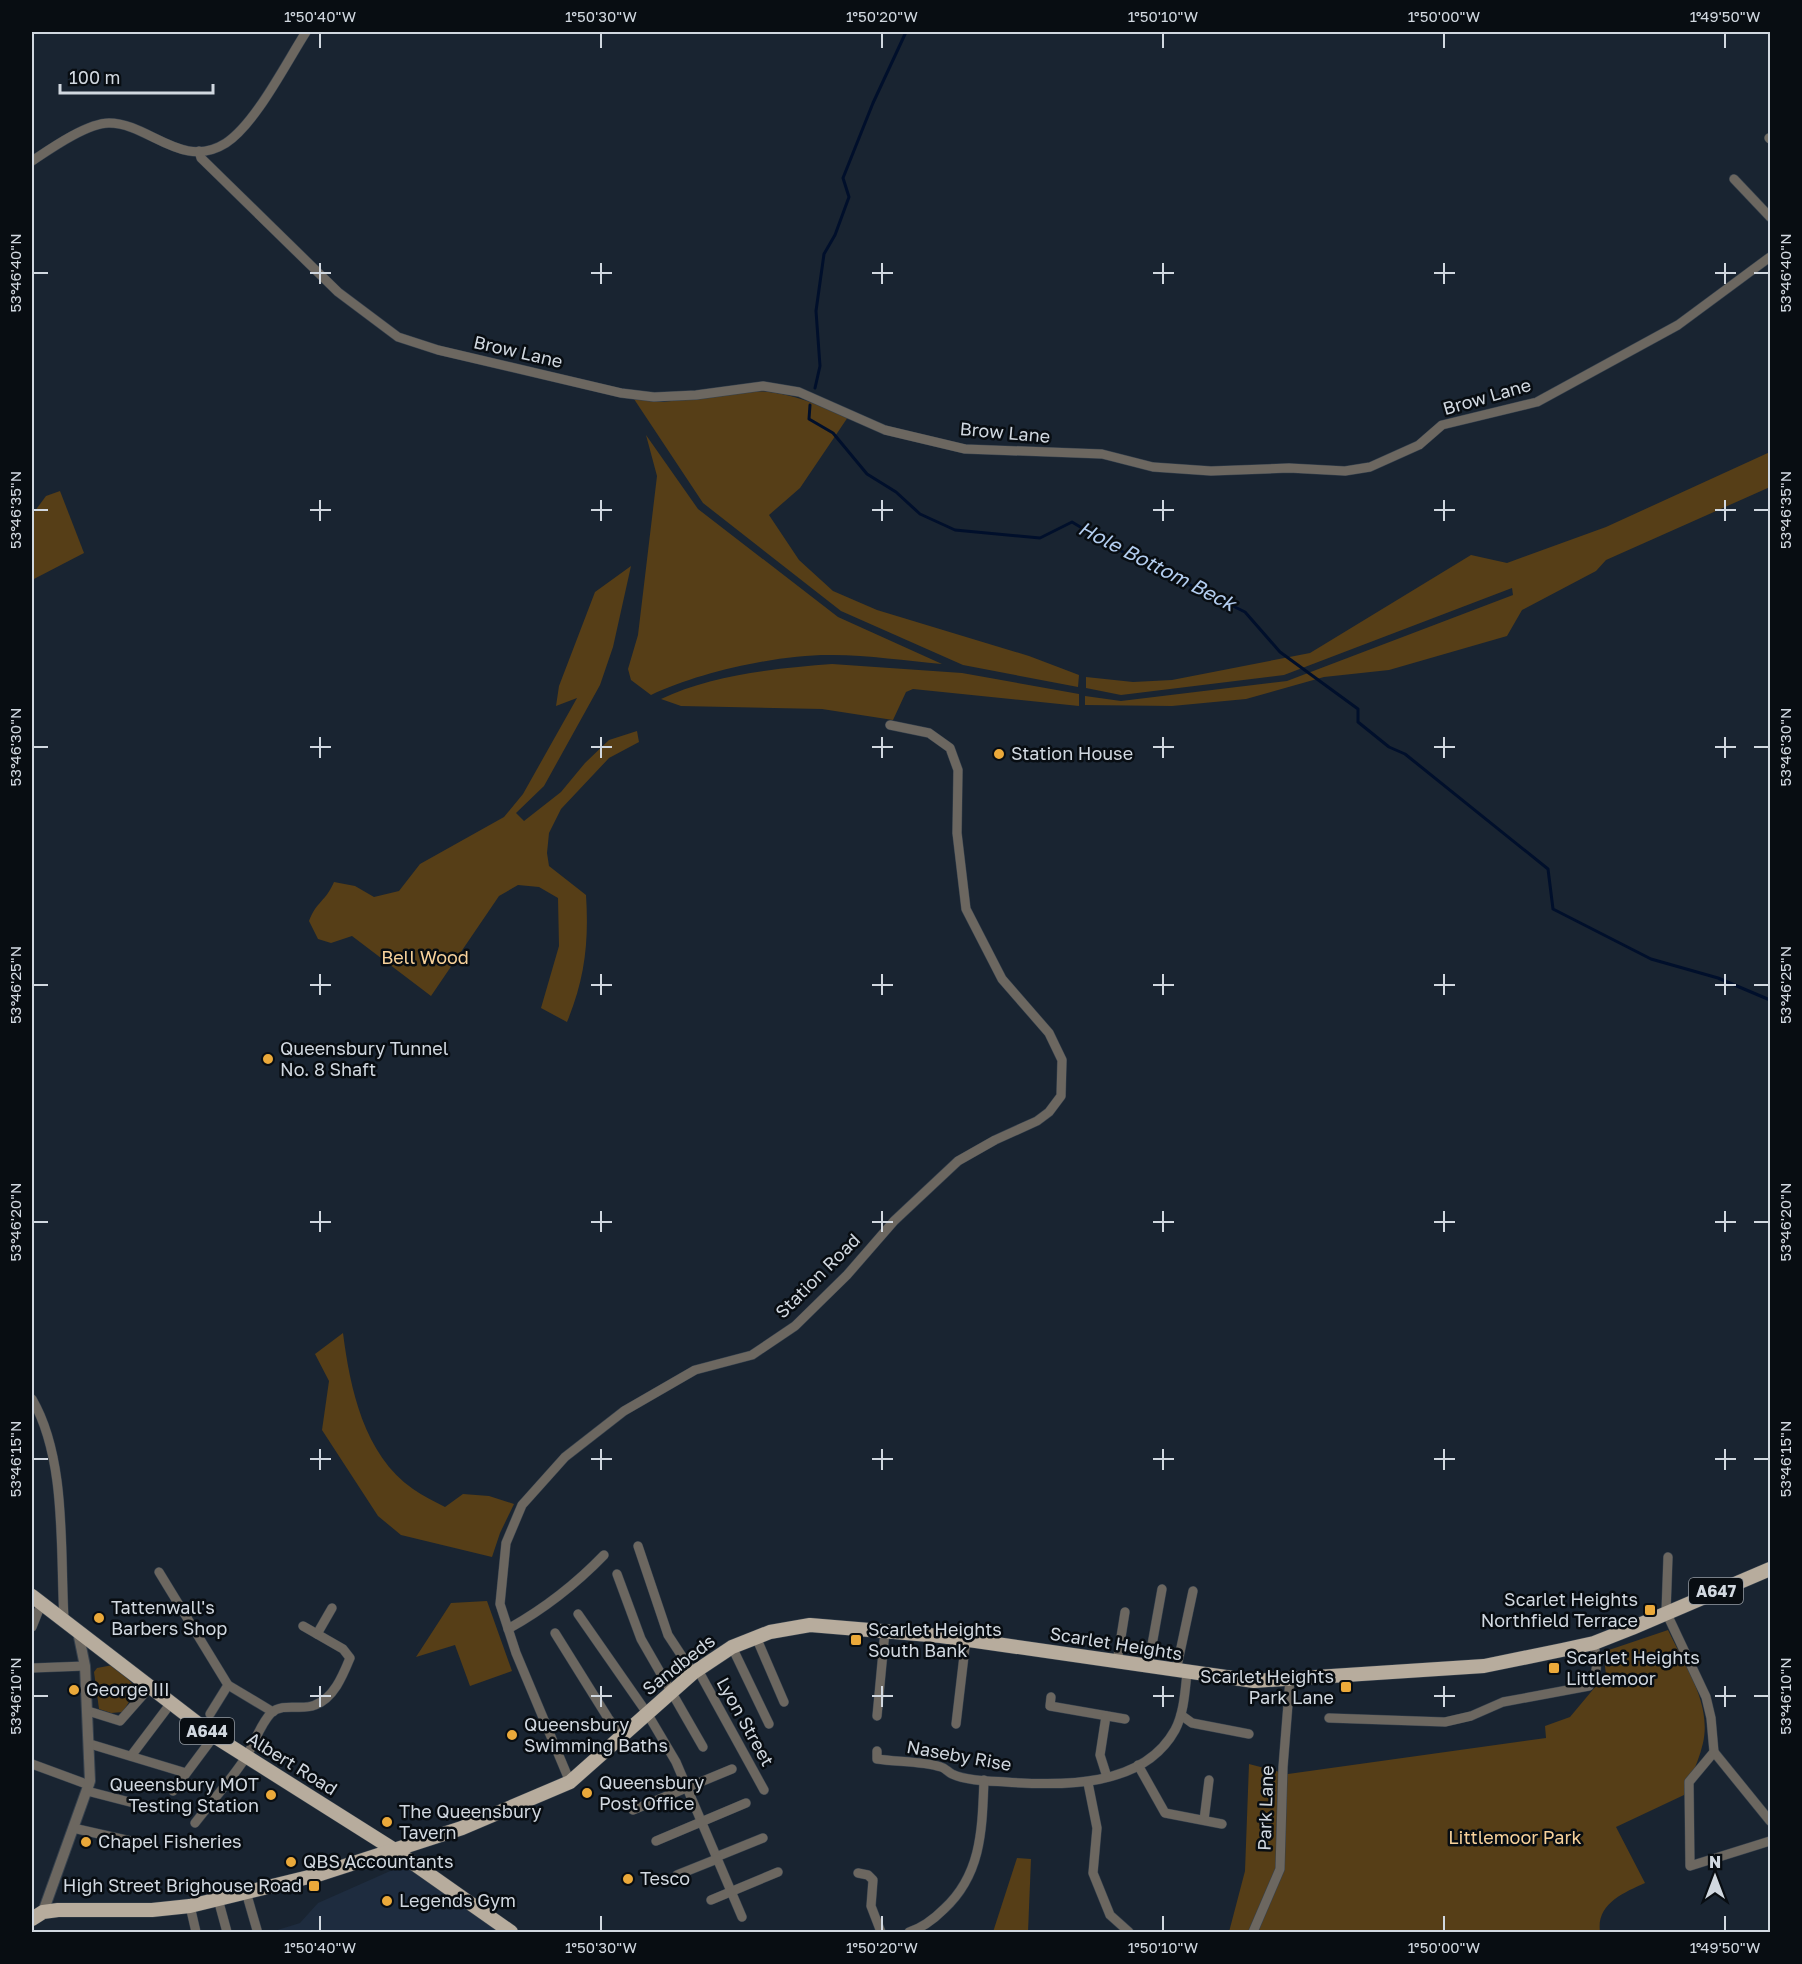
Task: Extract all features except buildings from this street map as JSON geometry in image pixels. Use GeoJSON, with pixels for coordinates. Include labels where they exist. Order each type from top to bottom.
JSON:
{"type":"FeatureCollection","features":[{"type":"Feature","properties":{"kind":"main road","name":"A647"},"geometry":{"type":"LineString","coordinates":[[1594,1643],[1769,1566]]}},
{"type":"Feature","properties":{"kind":"main road","name":"Albert Road"},"geometry":{"type":"LineString","coordinates":[[37,1599],[214,1736],[393,1849]]}},
{"type":"Feature","properties":{"kind":"main road","name":"Sandbeds"},"geometry":{"type":"LineString","coordinates":[[393,1849],[462,1828],[570,1782],[696,1672],[717,1655],[732,1647],[770,1632],[810,1625],[843,1628]]}},
{"type":"Feature","properties":{"kind":"main road","name":"Scarlet Heights"},"geometry":{"type":"LineString","coordinates":[[843,1628],[966,1639],[1254,1681],[1484,1666],[1594,1643]]}},
{"type":"Feature","properties":{"kind":"main road","name":"A647"},"geometry":{"type":"LineString","coordinates":[[37,1915],[152,1910],[190,1905],[317,1875],[393,1849]]}},
{"type":"Feature","properties":{"kind":"main road","name":"A644"},"geometry":{"type":"LineString","coordinates":[[393,1849],[511,1932]]}},
{"type":"Feature","properties":{"kind":"street"},"geometry":{"type":"LineString","coordinates":[[32,161],[79,134],[106,123],[128,127],[177,149],[199,151],[220,146],[240,132],[306,32]]}},
{"type":"Feature","properties":{"kind":"street","name":"Brow Lane"},"geometry":{"type":"LineString","coordinates":[[199,151],[201,158],[338,292],[398,337],[438,350],[621,393],[654,397],[696,395],[763,386],[799,392],[885,430],[965,449],[1102,454],[1153,467],[1211,471],[1289,468],[1345,471],[1370,467],[1419,445],[1442,425],[1537,402],[1678,325],[1770,257]]}},
{"type":"Feature","properties":{"kind":"street"},"geometry":{"type":"LineString","coordinates":[[1734,179],[1770,217]]}},
{"type":"Feature","properties":{"kind":"street","name":"Station Road"},"geometry":{"type":"LineString","coordinates":[[570,1782],[500,1604],[506,1543],[522,1505],[565,1457],[624,1411],[695,1370],[752,1355],[795,1326],[847,1275],[894,1221],[958,1161],[995,1140],[1036,1121],[1049,1112],[1061,1096],[1062,1060],[1058,1051],[1048,1033],[1002,979],[966,909],[957,833],[958,770],[950,748],[929,733],[890,725]]}},
{"type":"Feature","properties":{"kind":"street"},"geometry":{"type":"LineString","coordinates":[[32,1399],[46,1433],[56,1477],[64,1619]]}},
{"type":"Feature","properties":{"kind":"street","name":"Lyon Street"},"geometry":{"type":"LineString","coordinates":[[638,1546],[668,1635],[696,1672],[764,1790]]}},
{"type":"Feature","properties":{"kind":"street"},"geometry":{"type":"LineString","coordinates":[[508,1629],[541,1611],[580,1580],[604,1555]]}},
{"type":"Feature","properties":{"kind":"street"},"geometry":{"type":"LineString","coordinates":[[1668,1557],[1666,1612],[1706,1697],[1711,1718],[1714,1752],[1770,1821]]}},
{"type":"Feature","properties":{"kind":"street"},"geometry":{"type":"LineString","coordinates":[[159,1572],[228,1685],[273,1712]]}},
{"type":"Feature","properties":{"kind":"street"},"geometry":{"type":"LineString","coordinates":[[617,1574],[641,1639],[703,1747]]}},
{"type":"Feature","properties":{"kind":"street"},"geometry":{"type":"LineString","coordinates":[[1148,1666],[1162,1589]]}},
{"type":"Feature","properties":{"kind":"street","name":"Naseby Rise"},"geometry":{"type":"LineString","coordinates":[[877,1759],[942,1767],[953,1775],[984,1780],[1050,1785],[1088,1783],[1138,1765],[1162,1748],[1176,1729],[1181,1715],[1182,1672],[1193,1591]]}},
{"type":"Feature","properties":{"kind":"street"},"geometry":{"type":"LineString","coordinates":[[32,1628],[37,1599]]}},
{"type":"Feature","properties":{"kind":"street"},"geometry":{"type":"LineString","coordinates":[[316,1634],[332,1608]]}},
{"type":"Feature","properties":{"kind":"street"},"geometry":{"type":"LineString","coordinates":[[1117,1662],[1125,1612]]}},
{"type":"Feature","properties":{"kind":"street"},"geometry":{"type":"LineString","coordinates":[[578,1614],[647,1713],[676,1762],[742,1917]]}},
{"type":"Feature","properties":{"kind":"street"},"geometry":{"type":"LineString","coordinates":[[195,1823],[246,1756],[258,1731],[273,1712],[289,1706],[314,1706],[326,1699],[342,1677],[350,1658],[343,1649],[303,1626]]}},
{"type":"Feature","properties":{"kind":"street"},"geometry":{"type":"LineString","coordinates":[[877,1716],[885,1631]]}},
{"type":"Feature","properties":{"kind":"street"},"geometry":{"type":"LineString","coordinates":[[37,1915],[88,1788],[90,1744],[88,1712],[85,1666],[78,1632]]}},
{"type":"Feature","properties":{"kind":"street"},"geometry":{"type":"LineString","coordinates":[[555,1633],[602,1710],[623,1737]]}},
{"type":"Feature","properties":{"kind":"street"},"geometry":{"type":"LineString","coordinates":[[756,1637],[784,1702]]}},
{"type":"Feature","properties":{"kind":"street"},"geometry":{"type":"LineString","coordinates":[[956,1724],[966,1639]]}},
{"type":"Feature","properties":{"kind":"street"},"geometry":{"type":"LineString","coordinates":[[1329,1718],[1444,1722],[1471,1716],[1503,1702],[1588,1686],[1595,1678],[1597,1670],[1594,1643]]}},
{"type":"Feature","properties":{"kind":"street"},"geometry":{"type":"LineString","coordinates":[[732,1647],[769,1724]]}},
{"type":"Feature","properties":{"kind":"street"},"geometry":{"type":"LineString","coordinates":[[32,1668],[85,1666]]}},
{"type":"Feature","properties":{"kind":"street","name":"Park Lane"},"geometry":{"type":"LineString","coordinates":[[1253,1932],[1280,1869],[1283,1767],[1290,1679]]}},
{"type":"Feature","properties":{"kind":"street"},"geometry":{"type":"LineString","coordinates":[[210,1714],[228,1685]]}},
{"type":"Feature","properties":{"kind":"street"},"geometry":{"type":"LineString","coordinates":[[88,1712],[120,1721],[150,1687]]}},
{"type":"Feature","properties":{"kind":"street"},"geometry":{"type":"LineString","coordinates":[[1051,1697],[1050,1706],[1125,1719]]}},
{"type":"Feature","properties":{"kind":"street"},"geometry":{"type":"LineString","coordinates":[[132,1756],[171,1703]]}},
{"type":"Feature","properties":{"kind":"street"},"geometry":{"type":"LineString","coordinates":[[1181,1715],[1192,1723],[1249,1734]]}},
{"type":"Feature","properties":{"kind":"street"},"geometry":{"type":"LineString","coordinates":[[1106,1716],[1100,1755],[1107,1777]]}},
{"type":"Feature","properties":{"kind":"street"},"geometry":{"type":"LineString","coordinates":[[172,1791],[214,1736]]}},
{"type":"Feature","properties":{"kind":"street"},"geometry":{"type":"LineString","coordinates":[[90,1744],[186,1773]]}},
{"type":"Feature","properties":{"kind":"street"},"geometry":{"type":"LineString","coordinates":[[1714,1752],[1689,1782],[1690,1866],[1770,1841]]}},
{"type":"Feature","properties":{"kind":"street"},"geometry":{"type":"LineString","coordinates":[[32,1764],[88,1788],[153,1808]]}},
{"type":"Feature","properties":{"kind":"street"},"geometry":{"type":"LineString","coordinates":[[1138,1765],[1165,1813],[1222,1824]]}},
{"type":"Feature","properties":{"kind":"street"},"geometry":{"type":"LineString","coordinates":[[633,1810],[732,1768]]}},
{"type":"Feature","properties":{"kind":"street"},"geometry":{"type":"LineString","coordinates":[[914,1932],[934,1918],[954,1899],[975,1864],[981,1844],[984,1780]]}},
{"type":"Feature","properties":{"kind":"street"},"geometry":{"type":"LineString","coordinates":[[1204,1820],[1209,1780]]}},
{"type":"Feature","properties":{"kind":"street"},"geometry":{"type":"LineString","coordinates":[[1088,1783],[1097,1828],[1093,1873],[1110,1915],[1129,1932]]}},
{"type":"Feature","properties":{"kind":"street"},"geometry":{"type":"LineString","coordinates":[[656,1841],[746,1803]]}},
{"type":"Feature","properties":{"kind":"street"},"geometry":{"type":"LineString","coordinates":[[73,1828],[135,1842]]}},
{"type":"Feature","properties":{"kind":"street"},"geometry":{"type":"LineString","coordinates":[[677,1875],[764,1838]]}},
{"type":"Feature","properties":{"kind":"street"},"geometry":{"type":"LineString","coordinates":[[711,1900],[778,1872]]}},
{"type":"Feature","properties":{"kind":"street"},"geometry":{"type":"LineString","coordinates":[[858,1873],[868,1875],[873,1880],[871,1906],[881,1932]]}},
{"type":"Feature","properties":{"kind":"street"},"geometry":{"type":"LineString","coordinates":[[246,1892],[257,1930]]}},
{"type":"Feature","properties":{"kind":"street"},"geometry":{"type":"LineString","coordinates":[[218,1899],[227,1932]]}},
{"type":"Feature","properties":{"kind":"street"},"geometry":{"type":"LineString","coordinates":[[190,1905],[196,1932]]}},
{"type":"Feature","properties":{"kind":"shaded area"},"geometry":{"type":"Polygon","coordinates":[[[406,1864],[500,1932],[271,1932],[300,1923],[318,1903],[406,1864]]]}},
{"type":"Feature","properties":{"kind":"green space"},"geometry":{"type":"Polygon","coordinates":[[[752,391],[789,396],[848,417],[800,488],[769,515],[799,560],[833,591],[877,610],[1029,656],[1079,675],[1078,687],[963,665],[841,611],[703,503],[634,399],[663,402],[752,391]]]}},
{"type":"Feature","properties":{"kind":"green space"},"geometry":{"type":"Polygon","coordinates":[[[646,435],[698,509],[838,617],[942,664],[847,655],[812,655],[740,666],[692,679],[651,695],[631,680],[628,669],[638,635],[657,476],[646,435]]]}},
{"type":"Feature","properties":{"kind":"green space"},"geometry":{"type":"Polygon","coordinates":[[[1770,452],[1770,487],[1606,560],[1596,571],[1522,610],[1507,636],[1389,670],[1324,677],[1246,699],[1172,706],[1085,705],[1085,696],[1121,701],[1287,681],[1513,595],[1512,588],[1284,675],[1121,695],[1086,688],[1086,677],[1133,682],[1172,680],[1310,653],[1471,555],[1507,563],[1606,527],[1770,452]]]}},
{"type":"Feature","properties":{"kind":"green space"},"geometry":{"type":"Polygon","coordinates":[[[60,491],[84,553],[32,580],[32,515],[46,496],[60,491]]]}},
{"type":"Feature","properties":{"kind":"green space","name":"Bell Wood"},"geometry":{"type":"Polygon","coordinates":[[[631,566],[613,647],[600,685],[544,786],[516,813],[524,821],[561,792],[585,763],[609,740],[637,731],[639,742],[609,758],[561,809],[549,833],[547,853],[549,866],[586,895],[587,928],[582,975],[567,1022],[541,1008],[559,946],[558,898],[539,887],[518,885],[499,896],[431,996],[352,936],[331,943],[318,939],[309,921],[334,882],[355,886],[374,897],[399,891],[420,864],[504,817],[523,794],[577,698],[556,706],[559,686],[595,592],[631,566]]]}},
{"type":"Feature","properties":{"kind":"green space"},"geometry":{"type":"Polygon","coordinates":[[[832,664],[962,673],[1079,694],[1079,706],[913,689],[906,692],[893,720],[822,709],[681,706],[661,699],[722,678],[832,664]]]}},
{"type":"Feature","properties":{"kind":"green space"},"geometry":{"type":"Polygon","coordinates":[[[343,1333],[350,1376],[362,1419],[382,1458],[396,1475],[417,1492],[445,1507],[463,1494],[489,1496],[514,1504],[500,1533],[492,1557],[401,1535],[378,1516],[322,1430],[329,1381],[315,1354],[343,1333]]]}},
{"type":"Feature","properties":{"kind":"green space"},"geometry":{"type":"Polygon","coordinates":[[[487,1601],[512,1671],[470,1686],[455,1645],[416,1657],[451,1603],[487,1601]]]}},
{"type":"Feature","properties":{"kind":"green space","name":"Littlemoor Park"},"geometry":{"type":"Polygon","coordinates":[[[1668,1630],[1700,1699],[1704,1713],[1703,1743],[1684,1795],[1616,1827],[1645,1883],[1620,1896],[1607,1907],[1602,1914],[1600,1932],[1229,1932],[1245,1871],[1249,1764],[1288,1774],[1546,1738],[1545,1726],[1570,1717],[1606,1674],[1603,1652],[1668,1630]]]}},
{"type":"Feature","properties":{"kind":"green space"},"geometry":{"type":"Polygon","coordinates":[[[113,1665],[137,1688],[123,1712],[111,1713],[99,1709],[94,1672],[97,1668],[113,1665]]]}},
{"type":"Feature","properties":{"kind":"green space"},"geometry":{"type":"Polygon","coordinates":[[[1017,1858],[1031,1859],[1028,1932],[993,1932],[1017,1858]]]}},
{"type":"Feature","properties":{"kind":"waterway","name":"Hole Bottom Beck"},"geometry":{"type":"LineString","coordinates":[[815,388],[820,366],[816,311],[824,254],[835,235],[849,197],[843,178],[873,103],[906,32]]}},
{"type":"Feature","properties":{"kind":"waterway","name":"Hole Bottom Beck"},"geometry":{"type":"LineString","coordinates":[[810,405],[809,419],[833,433],[867,474],[896,492],[920,514],[955,530],[1040,538],[1072,522],[1117,549],[1245,612],[1280,652],[1358,709],[1358,722],[1389,747],[1405,754],[1548,869],[1553,909],[1651,959],[1718,978],[1770,1000]]}},
{"type":"Feature","properties":{"kind":"place","name":"Station House"},"geometry":{"type":"Point","coordinates":[999,754]}},
{"type":"Feature","properties":{"kind":"place","name":"Queensbury Tunnel No. 8 Shaft"},"geometry":{"type":"Point","coordinates":[268,1059]}},
{"type":"Feature","properties":{"kind":"place","name":"Scarlet Heights Northfield Terrace"},"geometry":{"type":"Point","coordinates":[1650,1610]}},
{"type":"Feature","properties":{"kind":"place","name":"Tattenwall's Barbers Shop"},"geometry":{"type":"Point","coordinates":[99,1618]}},
{"type":"Feature","properties":{"kind":"place","name":"Scarlet Heights South Bank"},"geometry":{"type":"Point","coordinates":[856,1640]}},
{"type":"Feature","properties":{"kind":"place","name":"Scarlet Heights Littlemoor"},"geometry":{"type":"Point","coordinates":[1554,1668]}},
{"type":"Feature","properties":{"kind":"place","name":"Scarlet Heights Park Lane"},"geometry":{"type":"Point","coordinates":[1346,1687]}},
{"type":"Feature","properties":{"kind":"place","name":"George III"},"geometry":{"type":"Point","coordinates":[74,1690]}},
{"type":"Feature","properties":{"kind":"place","name":"Queensbury Swimming Baths"},"geometry":{"type":"Point","coordinates":[512,1735]}},
{"type":"Feature","properties":{"kind":"place","name":"Queensbury Post Office"},"geometry":{"type":"Point","coordinates":[587,1793]}},
{"type":"Feature","properties":{"kind":"place","name":"Queensbury MOT Testing Station"},"geometry":{"type":"Point","coordinates":[271,1795]}},
{"type":"Feature","properties":{"kind":"place","name":"The Queensbury Tavern"},"geometry":{"type":"Point","coordinates":[387,1822]}},
{"type":"Feature","properties":{"kind":"place","name":"Chapel Fisheries"},"geometry":{"type":"Point","coordinates":[86,1842]}},
{"type":"Feature","properties":{"kind":"place","name":"QBS Accountants"},"geometry":{"type":"Point","coordinates":[291,1862]}},
{"type":"Feature","properties":{"kind":"place","name":"Tesco"},"geometry":{"type":"Point","coordinates":[628,1879]}},
{"type":"Feature","properties":{"kind":"place","name":"High Street Brighouse Road"},"geometry":{"type":"Point","coordinates":[314,1886]}},
{"type":"Feature","properties":{"kind":"place","name":"Legends Gym"},"geometry":{"type":"Point","coordinates":[387,1901]}}]}
